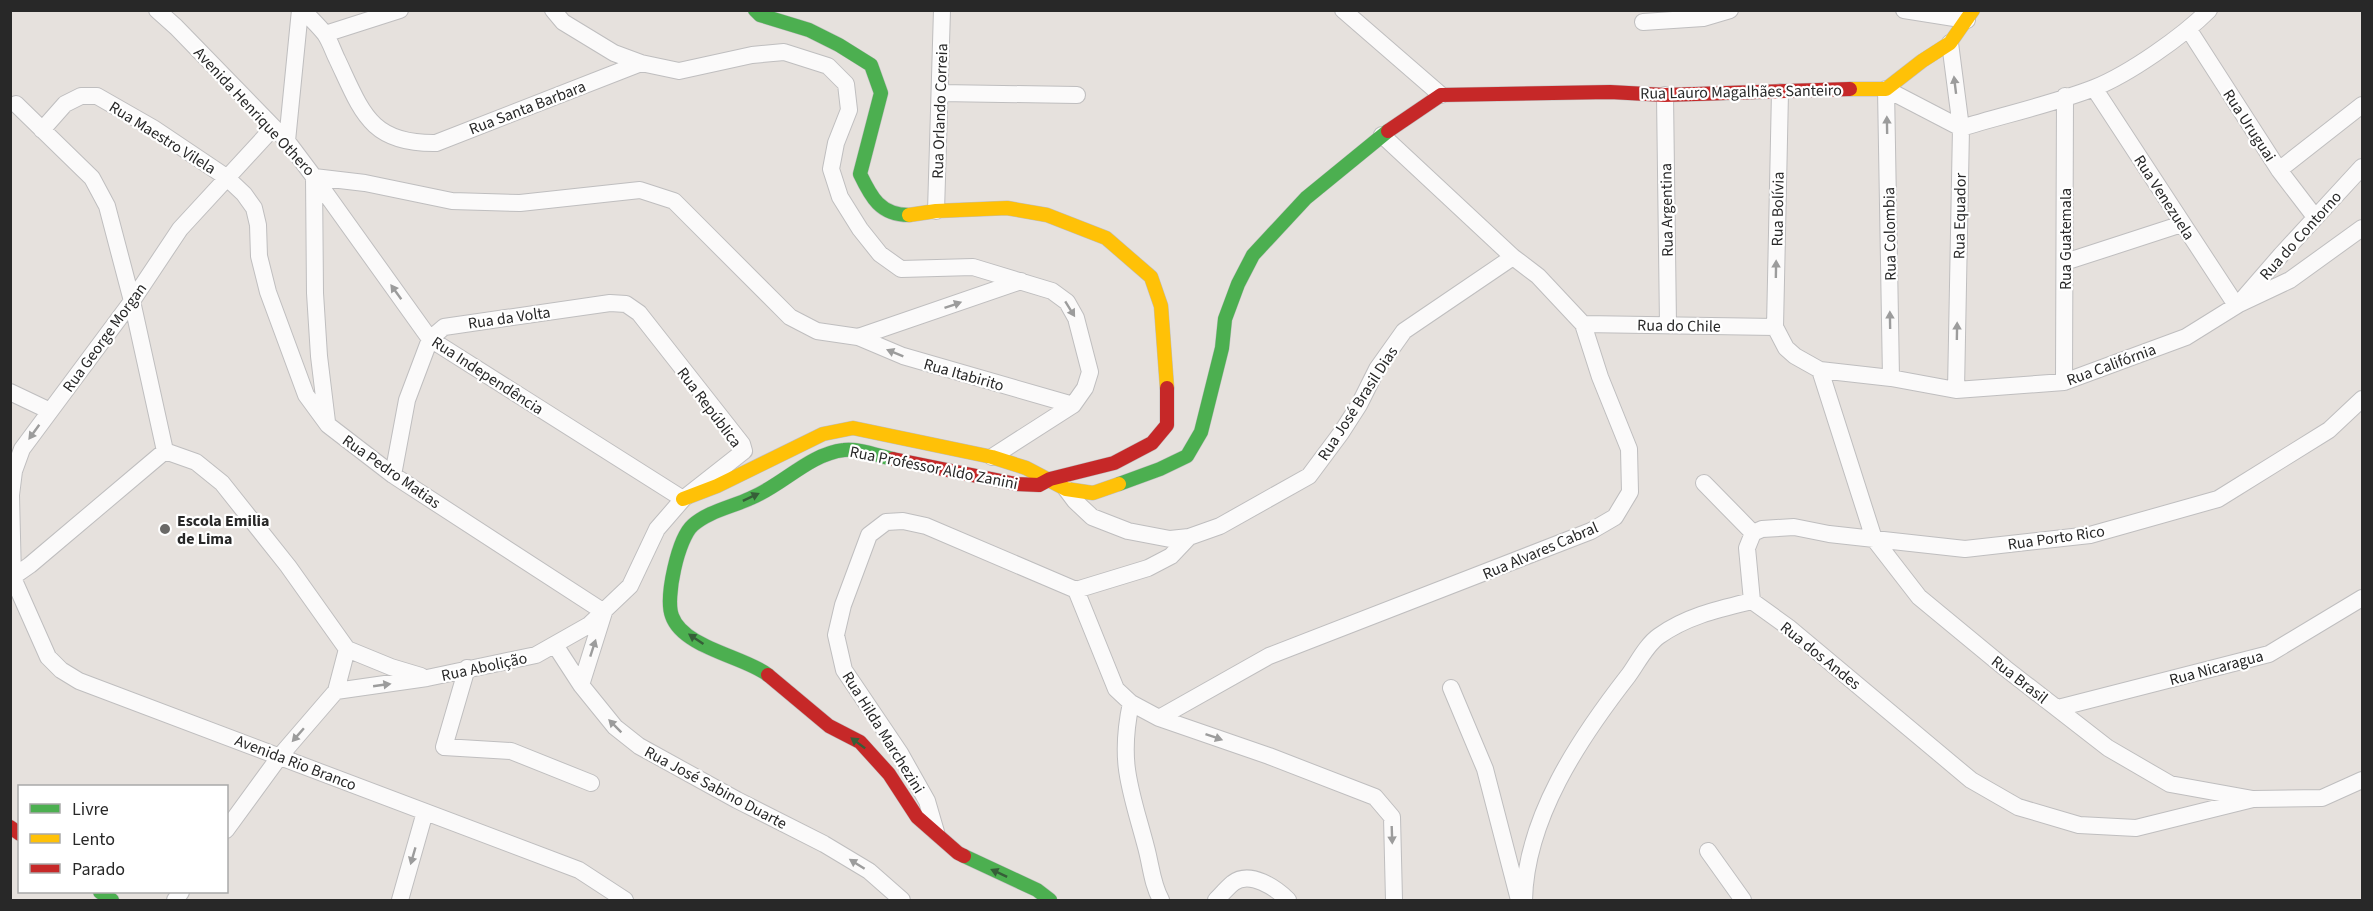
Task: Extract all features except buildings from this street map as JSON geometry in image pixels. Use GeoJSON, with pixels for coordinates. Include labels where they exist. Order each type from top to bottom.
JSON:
{"type":"FeatureCollection","features":[{"type":"Feature","properties":{"kind":"street","name":"Avenida Henrique Othero"},"geometry":{"type":"LineString","coordinates":[[157,10],[175,19],[287,141],[314,177],[365,183],[452,201],[520,203],[640,190],[674,201],[790,317],[817,331],[858,337],[1021,281]]}},
{"type":"Feature","properties":{"kind":"street"},"geometry":{"type":"LineString","coordinates":[[302,10],[325,34],[400,10]]}},
{"type":"Feature","properties":{"kind":"street"},"geometry":{"type":"LineString","coordinates":[[287,141],[302,10]]}},
{"type":"Feature","properties":{"kind":"street"},"geometry":{"type":"LineString","coordinates":[[553,10],[563,22],[614,52],[641,63],[679,71],[752,55],[784,52],[828,66],[846,84],[849,110],[836,143],[831,169],[840,197],[860,229],[880,254],[902,268],[973,267],[1052,291],[1067,302],[1076,318],[1090,372],[1085,388],[1072,405],[992,457]]}},
{"type":"Feature","properties":{"kind":"street","name":"Rua Professor Aldo Zanini"},"geometry":{"type":"LineString","coordinates":[[755,10],[760,15],[809,30],[871,65],[881,93],[860,174],[871,197],[884,210],[906,215],[936,211],[1007,208],[1047,215],[1106,238],[1152,277],[1161,306],[1167,385],[1167,425],[1152,443],[1114,463],[1050,479],[1039,485],[1016,484],[846,449],[823,455],[752,498],[725,507],[693,525],[683,538],[670,600],[672,617],[681,630],[708,648],[765,672],[829,726],[860,742],[889,774],[917,817],[958,853],[1037,890],[1050,900]]}},
{"type":"Feature","properties":{"kind":"street","name":"Rua Orlando Correia"},"geometry":{"type":"LineString","coordinates":[[936,211],[942,10]]}},
{"type":"Feature","properties":{"kind":"street"},"geometry":{"type":"LineString","coordinates":[[683,499],[717,486],[823,434],[853,428],[992,457],[1050,479],[1066,489],[1093,493],[1160,469],[1187,456],[1201,432],[1208,408],[1222,348],[1225,319],[1238,284],[1253,255],[1306,198],[1382,135],[1441,95],[1343,10]]}},
{"type":"Feature","properties":{"kind":"street"},"geometry":{"type":"LineString","coordinates":[[1642,22],[1702,18],[1730,10]]}},
{"type":"Feature","properties":{"kind":"street"},"geometry":{"type":"LineString","coordinates":[[1904,10],[1970,15]]}},
{"type":"Feature","properties":{"kind":"street"},"geometry":{"type":"LineString","coordinates":[[1970,15],[1950,43],[1922,61],[1887,89],[1960,128],[2094,88],[2189,30],[2209,10]]}},
{"type":"Feature","properties":{"kind":"street","name":"Rua Uruguai"},"geometry":{"type":"LineString","coordinates":[[2189,30],[2279,170],[2315,217]]}},
{"type":"Feature","properties":{"kind":"street","name":"Rua Santa Barbara"},"geometry":{"type":"LineString","coordinates":[[325,34],[358,104],[373,124],[390,136],[412,143],[436,143],[641,63]]}},
{"type":"Feature","properties":{"kind":"street","name":"Rua Equador"},"geometry":{"type":"LineString","coordinates":[[1950,43],[1960,128],[1956,390]]}},
{"type":"Feature","properties":{"kind":"street","name":"Rua Venezuela"},"geometry":{"type":"LineString","coordinates":[[2094,88],[2237,305]]}},
{"type":"Feature","properties":{"kind":"street","name":"Rua Lauro Magalhães Santeiro"},"geometry":{"type":"LineString","coordinates":[[1441,95],[1610,92],[1665,95],[1887,89]]}},
{"type":"Feature","properties":{"kind":"street","name":"Rua Colombia"},"geometry":{"type":"LineString","coordinates":[[1887,89],[1891,378]]}},
{"type":"Feature","properties":{"kind":"street","name":"Rua Bolívia"},"geometry":{"type":"LineString","coordinates":[[1775,327],[1780,92]]}},
{"type":"Feature","properties":{"kind":"street"},"geometry":{"type":"LineString","coordinates":[[940,93],[1077,95]]}},
{"type":"Feature","properties":{"kind":"street","name":"Rua Argentina"},"geometry":{"type":"LineString","coordinates":[[1665,95],[1668,325]]}},
{"type":"Feature","properties":{"kind":"street","name":"Rua Maestro Vilela"},"geometry":{"type":"LineString","coordinates":[[42,130],[65,104],[81,96],[96,96],[153,128],[226,177],[244,194],[254,208],[258,225],[260,256],[268,292],[306,395],[328,425]]}},
{"type":"Feature","properties":{"kind":"street","name":"Rua Guatemala"},"geometry":{"type":"LineString","coordinates":[[2064,382],[2065,96]]}},
{"type":"Feature","properties":{"kind":"street"},"geometry":{"type":"LineString","coordinates":[[16,104],[92,178],[107,206],[132,301],[165,451]]}},
{"type":"Feature","properties":{"kind":"street"},"geometry":{"type":"LineString","coordinates":[[2279,170],[2362,105]]}},
{"type":"Feature","properties":{"kind":"street","name":"Rua George Morgan"},"geometry":{"type":"LineString","coordinates":[[12,579],[11,495],[14,471],[22,449],[132,301],[180,229],[273,128]]}},
{"type":"Feature","properties":{"kind":"street","name":"Rua Alvares Cabral"},"geometry":{"type":"LineString","coordinates":[[1159,718],[1269,656],[1591,531],[1616,517],[1630,492],[1629,449],[1600,377],[1583,324],[1538,276],[1514,257],[1382,135]]}},
{"type":"Feature","properties":{"kind":"street","name":"Rua do Contorno"},"geometry":{"type":"LineString","coordinates":[[2237,305],[2362,167]]}},
{"type":"Feature","properties":{"kind":"street","name":"Rua Independência"},"geometry":{"type":"LineString","coordinates":[[314,177],[430,339],[683,499]]}},
{"type":"Feature","properties":{"kind":"street","name":"Rua Pedro Matias"},"geometry":{"type":"LineString","coordinates":[[314,177],[315,293],[319,356],[328,425],[393,475],[604,612]]}},
{"type":"Feature","properties":{"kind":"street"},"geometry":{"type":"LineString","coordinates":[[2065,262],[2182,224]]}},
{"type":"Feature","properties":{"kind":"street","name":"Rua Califórnia"},"geometry":{"type":"LineString","coordinates":[[1775,327],[1786,348],[1794,356],[1820,370],[1891,378],[1956,390],[2064,382],[2186,337],[2237,305],[2290,280],[2362,228]]}},
{"type":"Feature","properties":{"kind":"street","name":"Rua José Brasil Dias"},"geometry":{"type":"LineString","coordinates":[[1066,489],[1092,517],[1128,531],[1170,539],[1189,537],[1220,526],[1309,476],[1341,433],[1359,405],[1377,369],[1404,331],[1514,257]]}},
{"type":"Feature","properties":{"kind":"street","name":"Rua da Volta"},"geometry":{"type":"LineString","coordinates":[[430,339],[444,327],[610,303],[626,304]]}},
{"type":"Feature","properties":{"kind":"street","name":"Rua República"},"geometry":{"type":"LineString","coordinates":[[626,304],[639,313],[742,444],[744,451],[739,458],[683,499]]}},
{"type":"Feature","properties":{"kind":"street","name":"Rua do Chile"},"geometry":{"type":"LineString","coordinates":[[1583,324],[1775,327]]}},
{"type":"Feature","properties":{"kind":"street","name":"Rua Itabirito"},"geometry":{"type":"LineString","coordinates":[[858,337],[903,356],[1072,405]]}},
{"type":"Feature","properties":{"kind":"street"},"geometry":{"type":"LineString","coordinates":[[393,475],[407,400],[430,339]]}},
{"type":"Feature","properties":{"kind":"street","name":"Rua Brasil"},"geometry":{"type":"LineString","coordinates":[[1820,370],[1874,539],[1919,597],[2108,748],[2170,784],[2253,799],[2322,798],[2362,780]]}},
{"type":"Feature","properties":{"kind":"street"},"geometry":{"type":"LineString","coordinates":[[10,392],[50,411]]}},
{"type":"Feature","properties":{"kind":"street","name":"Rua Porto Rico"},"geometry":{"type":"LineString","coordinates":[[1753,533],[1762,529],[1794,527],[1829,534],[1965,549],[2090,535],[2218,499],[2329,430],[2362,399]]}},
{"type":"Feature","properties":{"kind":"street"},"geometry":{"type":"LineString","coordinates":[[12,579],[165,451]]}},
{"type":"Feature","properties":{"kind":"street"},"geometry":{"type":"LineString","coordinates":[[165,451],[196,462],[222,483],[288,566],[347,649],[336,691],[280,756],[228,827]]}},
{"type":"Feature","properties":{"kind":"street"},"geometry":{"type":"LineString","coordinates":[[1524,900],[1525,879],[1541,817],[1589,726],[1657,637],[1702,613],[1752,601],[1747,548],[1753,533],[1704,483]]}},
{"type":"Feature","properties":{"kind":"street","name":"Rua Abolição"},"geometry":{"type":"LineString","coordinates":[[347,649],[391,667],[427,678],[536,655],[589,625],[630,586],[657,529],[683,499]]}},
{"type":"Feature","properties":{"kind":"street","name":"Rua Hilda Marchezini"},"geometry":{"type":"LineString","coordinates":[[936,835],[927,801],[900,753],[844,670],[836,635],[843,604],[869,536],[886,522],[903,521],[926,526],[1076,590]]}},
{"type":"Feature","properties":{"kind":"street"},"geometry":{"type":"LineString","coordinates":[[1189,537],[1171,556],[1148,568],[1076,590],[1116,689],[1131,703],[1159,718],[1269,756],[1375,797],[1392,817],[1394,900]]}},
{"type":"Feature","properties":{"kind":"street","name":"Avenida Rio Branco"},"geometry":{"type":"LineString","coordinates":[[12,579],[48,657],[61,670],[79,681],[579,870],[622,900]]}},
{"type":"Feature","properties":{"kind":"street","name":"Rua Nicaragua"},"geometry":{"type":"LineString","coordinates":[[2058,708],[2269,654],[2362,598]]}},
{"type":"Feature","properties":{"kind":"street","name":"Rua dos Andes"},"geometry":{"type":"LineString","coordinates":[[1752,601],[1788,627],[1971,780],[2018,807],[2079,825],[2136,828],[2253,799]]}},
{"type":"Feature","properties":{"kind":"street"},"geometry":{"type":"LineString","coordinates":[[581,685],[604,612]]}},
{"type":"Feature","properties":{"kind":"street","name":"Rua José Sabino Duarte"},"geometry":{"type":"LineString","coordinates":[[555,645],[581,685],[615,727],[639,746],[737,800],[824,843],[869,871],[902,900]]}},
{"type":"Feature","properties":{"kind":"street"},"geometry":{"type":"LineString","coordinates":[[467,669],[444,747],[511,751],[591,783]]}},
{"type":"Feature","properties":{"kind":"street"},"geometry":{"type":"LineString","coordinates":[[336,691],[427,678]]}},
{"type":"Feature","properties":{"kind":"street"},"geometry":{"type":"LineString","coordinates":[[1451,688],[1485,769],[1519,900]]}},
{"type":"Feature","properties":{"kind":"street"},"geometry":{"type":"LineString","coordinates":[[1131,703],[1125,730],[1124,753],[1127,779],[1161,900]]}},
{"type":"Feature","properties":{"kind":"street"},"geometry":{"type":"LineString","coordinates":[[400,900],[425,812]]}},
{"type":"Feature","properties":{"kind":"street"},"geometry":{"type":"LineString","coordinates":[[1708,851],[1743,900]]}},
{"type":"Feature","properties":{"kind":"street"},"geometry":{"type":"LineString","coordinates":[[1216,900],[1234,882],[1248,878],[1269,885],[1288,900]]}},
{"type":"Feature","properties":{"kind":"traffic: fast"},"geometry":{"type":"LineString","coordinates":[[755,10],[760,15],[809,30],[871,65],[881,93],[860,174],[878,203],[891,212],[909,215]]}},
{"type":"Feature","properties":{"kind":"traffic: fast"},"geometry":{"type":"LineString","coordinates":[[1119,484],[1187,456],[1201,432],[1222,348],[1225,319],[1238,284],[1253,255],[1306,198],[1388,131]]}},
{"type":"Feature","properties":{"kind":"traffic: fast"},"geometry":{"type":"LineString","coordinates":[[768,675],[701,644],[678,627],[672,616],[670,596],[674,569],[682,542],[699,520],[763,492],[819,457],[844,450],[856,450],[893,459]]}},
{"type":"Feature","properties":{"kind":"traffic: fast"},"geometry":{"type":"LineString","coordinates":[[964,856],[1037,890],[1050,900]]}},
{"type":"Feature","properties":{"kind":"traffic: fast"},"geometry":{"type":"LineString","coordinates":[[102,893],[112,900]]}},
{"type":"Feature","properties":{"kind":"traffic: slow"},"geometry":{"type":"LineString","coordinates":[[1850,89],[1886,89],[1950,43],[1973,10]]}},
{"type":"Feature","properties":{"kind":"traffic: slow"},"geometry":{"type":"LineString","coordinates":[[909,215],[936,211],[1007,208],[1047,215],[1106,238],[1151,277],[1161,306],[1167,388]]}},
{"type":"Feature","properties":{"kind":"traffic: slow"},"geometry":{"type":"LineString","coordinates":[[683,499],[717,486],[823,434],[853,428],[992,457],[1026,468],[1066,489],[1093,493],[1119,484]]}},
{"type":"Feature","properties":{"kind":"traffic: jam"},"geometry":{"type":"LineString","coordinates":[[1388,131],[1441,95],[1610,92],[1665,95],[1850,89]]}},
{"type":"Feature","properties":{"kind":"traffic: jam"},"geometry":{"type":"LineString","coordinates":[[893,459],[1016,484],[1039,485],[1050,479],[1114,463],[1152,443],[1167,425],[1167,388]]}},
{"type":"Feature","properties":{"kind":"traffic: jam"},"geometry":{"type":"LineString","coordinates":[[768,675],[829,726],[860,742],[889,774],[917,817],[964,856]]}},
{"type":"Feature","properties":{"kind":"traffic: jam"},"geometry":{"type":"LineString","coordinates":[[10,827],[18,833]]}},
{"type":"Feature","properties":{"kind":"place","name":"Escola Emilia de Lima"},"geometry":{"type":"Point","coordinates":[165,529]}}]}
